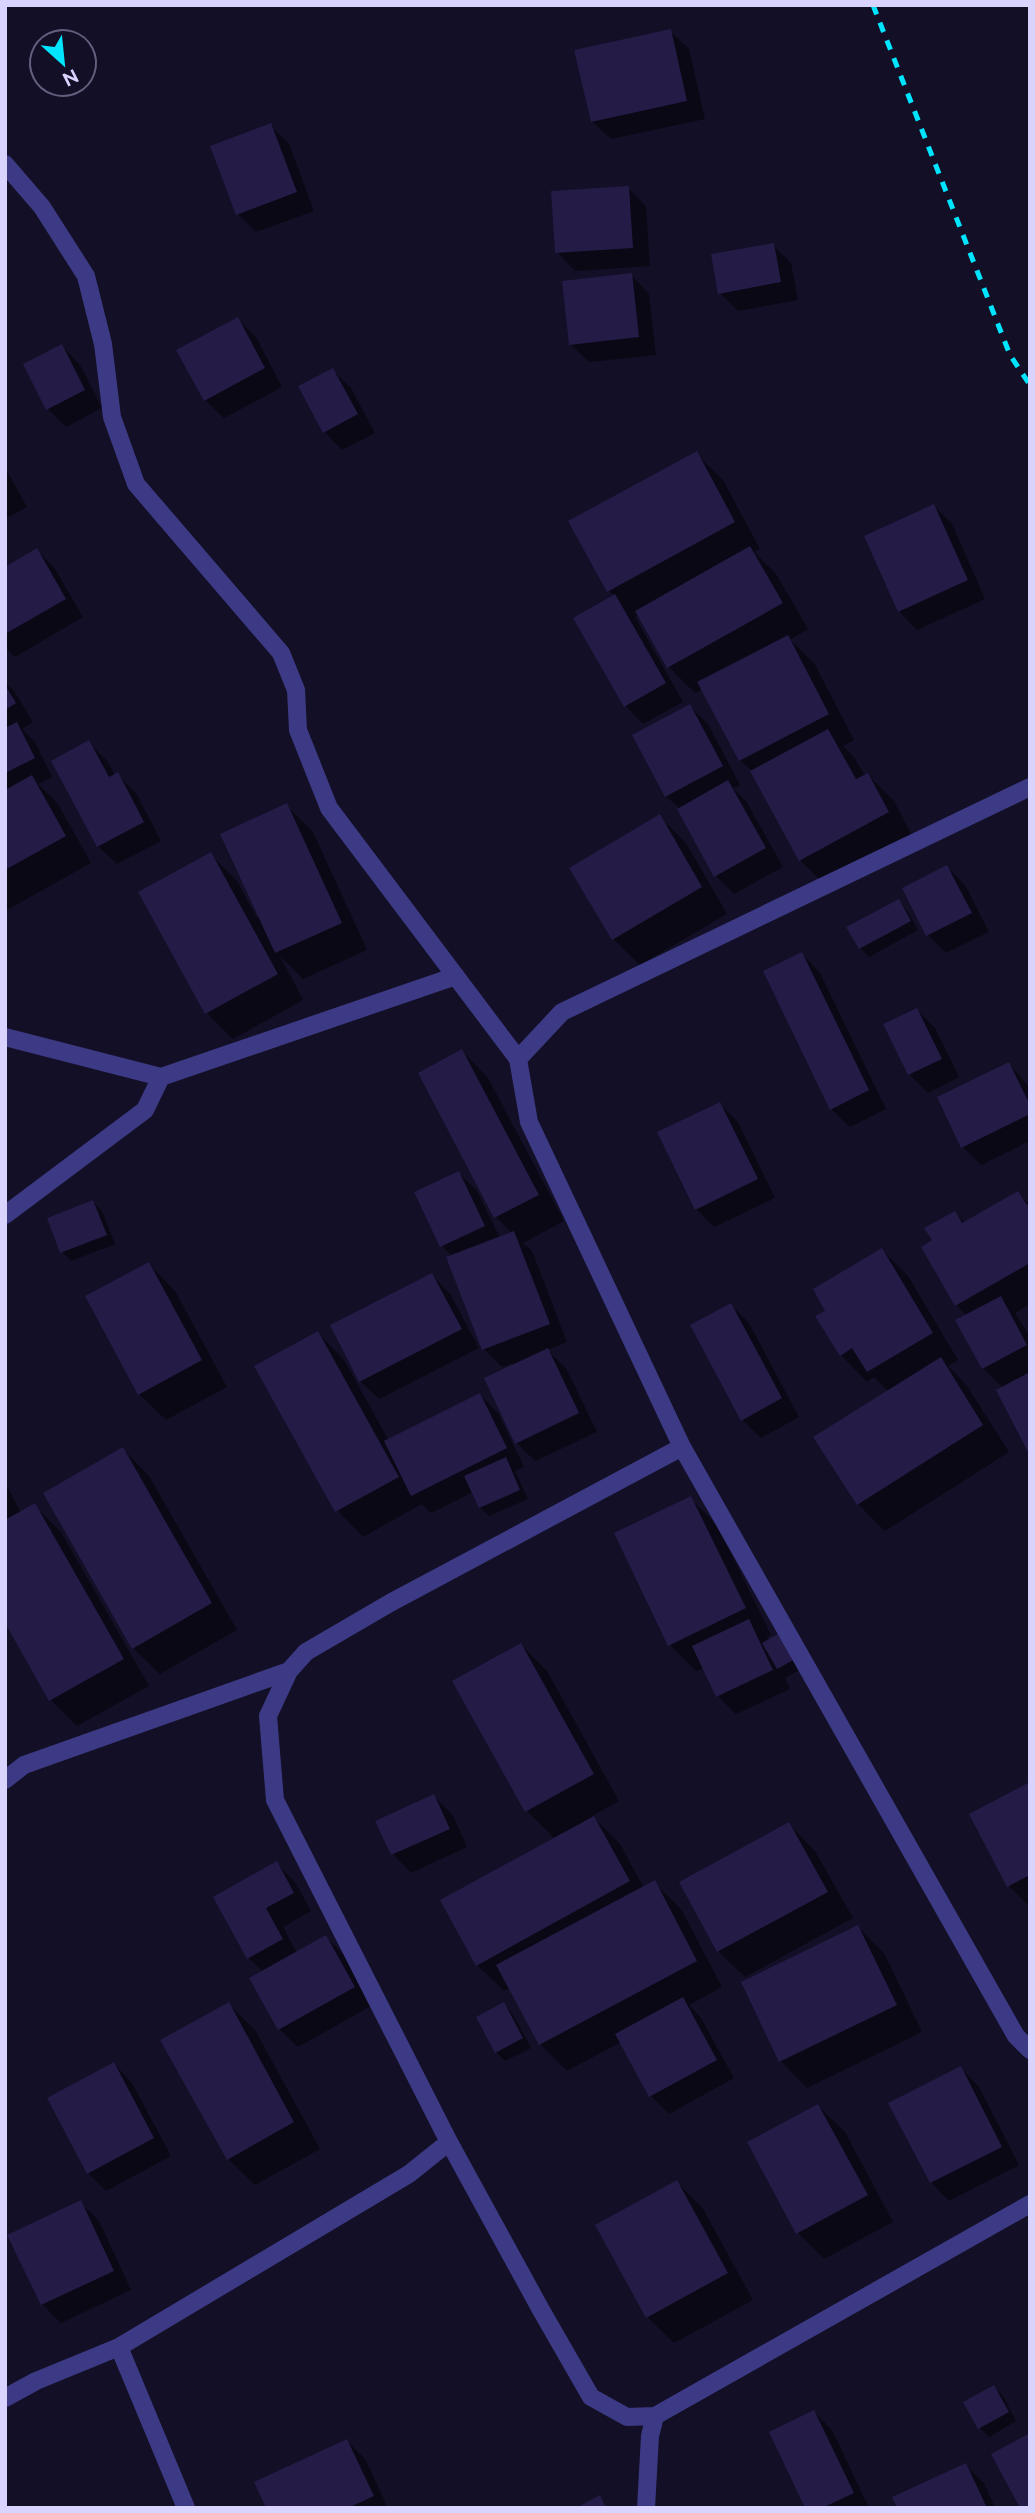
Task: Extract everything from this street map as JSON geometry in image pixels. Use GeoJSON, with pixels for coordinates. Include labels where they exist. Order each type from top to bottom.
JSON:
{"type":"FeatureCollection","features":[{"type":"Feature","properties":{"kind":"street"},"geometry":{"type":"LineString","coordinates":[[5,164],[42,207],[86,276],[103,344],[112,418],[136,484],[281,653],[296,690],[298,730],[329,808],[518,1059],[529,1122],[682,1447],[1016,2036],[1030,2050]]}},
{"type":"Feature","properties":{"kind":"street"},"geometry":{"type":"LineString","coordinates":[[518,1059],[562,1012],[1030,787]]}},
{"type":"Feature","properties":{"kind":"street"},"geometry":{"type":"LineString","coordinates":[[5,1037],[162,1077],[456,976]]}},
{"type":"Feature","properties":{"kind":"street"},"geometry":{"type":"LineString","coordinates":[[5,1215],[145,1111],[162,1077]]}},
{"type":"Feature","properties":{"kind":"street"},"geometry":{"type":"LineString","coordinates":[[682,1447],[378,1610],[306,1652],[289,1671],[268,1716],[275,1800],[449,2142],[541,2310],[591,2397],[626,2417],[655,2416],[1030,2204]]}},
{"type":"Feature","properties":{"kind":"street"},"geometry":{"type":"LineString","coordinates":[[5,1780],[24,1765],[289,1671]]}},
{"type":"Feature","properties":{"kind":"street"},"geometry":{"type":"LineString","coordinates":[[5,2398],[36,2381],[119,2347],[410,2174],[449,2142]]}},
{"type":"Feature","properties":{"kind":"street"},"geometry":{"type":"LineString","coordinates":[[119,2347],[186,2508]]}},
{"type":"Feature","properties":{"kind":"street"},"geometry":{"type":"LineString","coordinates":[[646,2508],[650,2436],[655,2416]]}},
{"type":"Feature","properties":{"kind":"building"},"geometry":{"type":"Polygon","coordinates":[[[671,29],[687,101],[591,122],[574,50],[671,29]]]}},
{"type":"Feature","properties":{"kind":"building"},"geometry":{"type":"Polygon","coordinates":[[[271,123],[297,192],[236,215],[210,146],[271,123]]]}},
{"type":"Feature","properties":{"kind":"building"},"geometry":{"type":"Polygon","coordinates":[[[629,186],[633,248],[555,253],[551,191],[629,186]]]}},
{"type":"Feature","properties":{"kind":"building"},"geometry":{"type":"Polygon","coordinates":[[[774,243],[781,282],[718,294],[711,254],[774,243]]]}},
{"type":"Feature","properties":{"kind":"building"},"geometry":{"type":"Polygon","coordinates":[[[632,273],[639,337],[569,345],[562,281],[632,273]]]}},
{"type":"Feature","properties":{"kind":"building"},"geometry":{"type":"Polygon","coordinates":[[[238,317],[265,368],[204,401],[176,350],[238,317]]]}},
{"type":"Feature","properties":{"kind":"building"},"geometry":{"type":"Polygon","coordinates":[[[62,344],[85,390],[46,410],[23,364],[62,344]]]}},
{"type":"Feature","properties":{"kind":"building"},"geometry":{"type":"Polygon","coordinates":[[[333,368],[358,414],[323,433],[298,386],[333,368]]]}},
{"type":"Feature","properties":{"kind":"building"},"geometry":{"type":"Polygon","coordinates":[[[697,451],[735,522],[607,592],[568,521],[697,451]]]}},
{"type":"Feature","properties":{"kind":"building"},"geometry":{"type":"Polygon","coordinates":[[[934,504],[968,580],[898,612],[864,536],[934,504]]]}},
{"type":"Feature","properties":{"kind":"building"},"geometry":{"type":"Polygon","coordinates":[[[750,546],[783,603],[667,668],[635,611],[750,546]]]}},
{"type":"Feature","properties":{"kind":"building"},"geometry":{"type":"Polygon","coordinates":[[[37,548],[66,599],[5,634],[5,567],[37,548]]]}},
{"type":"Feature","properties":{"kind":"building"},"geometry":{"type":"Polygon","coordinates":[[[615,594],[666,683],[624,707],[573,618],[615,594]]]}},
{"type":"Feature","properties":{"kind":"building"},"geometry":{"type":"Polygon","coordinates":[[[788,635],[829,714],[739,761],[697,682],[788,635]]]}},
{"type":"Feature","properties":{"kind":"building"},"geometry":{"type":"Polygon","coordinates":[[[5,685],[16,703],[5,710],[5,685]]]}},
{"type":"Feature","properties":{"kind":"building"},"geometry":{"type":"Polygon","coordinates":[[[690,704],[723,766],[665,797],[632,735],[690,704]]]}},
{"type":"Feature","properties":{"kind":"building"},"geometry":{"type":"Polygon","coordinates":[[[17,722],[35,758],[5,773],[5,728],[17,722]]]}},
{"type":"Feature","properties":{"kind":"building"},"geometry":{"type":"Polygon","coordinates":[[[828,729],[856,779],[868,773],[889,812],[799,861],[750,771],[828,729]]]}},
{"type":"Feature","properties":{"kind":"building"},"geometry":{"type":"Polygon","coordinates":[[[89,740],[109,777],[118,772],[144,822],[97,847],[51,761],[89,740]]]}},
{"type":"Feature","properties":{"kind":"building"},"geometry":{"type":"Polygon","coordinates":[[[32,775],[66,836],[5,870],[5,790],[32,775]]]}},
{"type":"Feature","properties":{"kind":"building"},"geometry":{"type":"Polygon","coordinates":[[[728,780],[766,848],[714,877],[677,809],[728,780]]]}},
{"type":"Feature","properties":{"kind":"building"},"geometry":{"type":"Polygon","coordinates":[[[287,803],[342,923],[275,953],[220,834],[287,803]]]}},
{"type":"Feature","properties":{"kind":"building"},"geometry":{"type":"Polygon","coordinates":[[[660,814],[702,887],[612,940],[569,868],[660,814]]]}},
{"type":"Feature","properties":{"kind":"building"},"geometry":{"type":"Polygon","coordinates":[[[211,852],[278,974],[205,1014],[138,892],[211,852]]]}},
{"type":"Feature","properties":{"kind":"building"},"geometry":{"type":"Polygon","coordinates":[[[947,865],[972,913],[926,936],[902,888],[947,865]]]}},
{"type":"Feature","properties":{"kind":"building"},"geometry":{"type":"Polygon","coordinates":[[[899,899],[911,921],[859,949],[846,927],[899,899]]]}},
{"type":"Feature","properties":{"kind":"building"},"geometry":{"type":"Polygon","coordinates":[[[802,952],[869,1090],[830,1110],[763,971],[802,952]]]}},
{"type":"Feature","properties":{"kind":"building"},"geometry":{"type":"Polygon","coordinates":[[[917,1008],[942,1059],[908,1075],[883,1024],[917,1008]]]}},
{"type":"Feature","properties":{"kind":"building"},"geometry":{"type":"Polygon","coordinates":[[[462,1049],[539,1195],[494,1218],[418,1073],[462,1049]]]}},
{"type":"Feature","properties":{"kind":"building"},"geometry":{"type":"Polygon","coordinates":[[[1009,1062],[1030,1105],[1030,1114],[961,1148],[937,1097],[1009,1062]]]}},
{"type":"Feature","properties":{"kind":"building"},"geometry":{"type":"Polygon","coordinates":[[[720,1102],[758,1179],[695,1210],[657,1132],[720,1102]]]}},
{"type":"Feature","properties":{"kind":"building"},"geometry":{"type":"Polygon","coordinates":[[[459,1171],[485,1226],[440,1247],[414,1192],[459,1171]]]}},
{"type":"Feature","properties":{"kind":"building"},"geometry":{"type":"Polygon","coordinates":[[[1018,1191],[1027,1205],[1030,1204],[1030,1263],[955,1306],[921,1247],[932,1240],[924,1228],[955,1211],[962,1223],[1018,1191]]]}},
{"type":"Feature","properties":{"kind":"building"},"geometry":{"type":"Polygon","coordinates":[[[93,1200],[107,1235],[60,1253],[47,1218],[93,1200]]]}},
{"type":"Feature","properties":{"kind":"building"},"geometry":{"type":"Polygon","coordinates":[[[514,1231],[550,1324],[482,1350],[446,1257],[514,1231]]]}},
{"type":"Feature","properties":{"kind":"building"},"geometry":{"type":"Polygon","coordinates":[[[882,1248],[933,1333],[867,1372],[852,1348],[840,1356],[815,1316],[825,1311],[813,1289],[882,1248]]]}},
{"type":"Feature","properties":{"kind":"building"},"geometry":{"type":"Polygon","coordinates":[[[149,1262],[202,1360],[138,1395],[85,1296],[149,1262]]]}},
{"type":"Feature","properties":{"kind":"building"},"geometry":{"type":"Polygon","coordinates":[[[432,1273],[462,1329],[359,1382],[330,1325],[432,1273]]]}},
{"type":"Feature","properties":{"kind":"building"},"geometry":{"type":"Polygon","coordinates":[[[1001,1296],[1027,1345],[982,1369],[955,1320],[1001,1296]]]}},
{"type":"Feature","properties":{"kind":"building"},"geometry":{"type":"Polygon","coordinates":[[[731,1303],[782,1398],[741,1421],[690,1325],[731,1303]]]}},
{"type":"Feature","properties":{"kind":"building"},"geometry":{"type":"Polygon","coordinates":[[[318,1331],[399,1477],[335,1512],[254,1366],[318,1331]]]}},
{"type":"Feature","properties":{"kind":"building"},"geometry":{"type":"Polygon","coordinates":[[[548,1348],[579,1413],[515,1444],[484,1378],[548,1348]]]}},
{"type":"Feature","properties":{"kind":"building"},"geometry":{"type":"Polygon","coordinates":[[[941,1357],[983,1425],[857,1505],[813,1437],[941,1357]]]}},
{"type":"Feature","properties":{"kind":"building"},"geometry":{"type":"Polygon","coordinates":[[[1030,1372],[1030,1456],[996,1390],[1030,1372]]]}},
{"type":"Feature","properties":{"kind":"building"},"geometry":{"type":"Polygon","coordinates":[[[480,1393],[507,1448],[411,1496],[384,1441],[480,1393]]]}},
{"type":"Feature","properties":{"kind":"building"},"geometry":{"type":"Polygon","coordinates":[[[123,1447],[212,1603],[132,1649],[43,1493],[123,1447]]]}},
{"type":"Feature","properties":{"kind":"building"},"geometry":{"type":"Polygon","coordinates":[[[506,1457],[520,1490],[479,1508],[464,1476],[506,1457]]]}},
{"type":"Feature","properties":{"kind":"building"},"geometry":{"type":"Polygon","coordinates":[[[691,1496],[746,1608],[668,1646],[614,1533],[691,1496]]]}},
{"type":"Feature","properties":{"kind":"building"},"geometry":{"type":"Polygon","coordinates":[[[35,1503],[124,1659],[49,1701],[5,1623],[5,1520],[35,1503]]]}},
{"type":"Feature","properties":{"kind":"building"},"geometry":{"type":"Polygon","coordinates":[[[749,1619],[773,1670],[716,1697],[692,1646],[749,1619]]]}},
{"type":"Feature","properties":{"kind":"building"},"geometry":{"type":"Polygon","coordinates":[[[783,1631],[797,1658],[777,1669],[762,1643],[783,1631]]]}},
{"type":"Feature","properties":{"kind":"building"},"geometry":{"type":"Polygon","coordinates":[[[521,1643],[594,1774],[525,1812],[452,1681],[521,1643]]]}},
{"type":"Feature","properties":{"kind":"building"},"geometry":{"type":"Polygon","coordinates":[[[1030,1782],[1030,1875],[1007,1887],[969,1814],[1030,1782]]]}},
{"type":"Feature","properties":{"kind":"building"},"geometry":{"type":"Polygon","coordinates":[[[434,1794],[450,1829],[391,1855],[375,1821],[434,1794]]]}},
{"type":"Feature","properties":{"kind":"building"},"geometry":{"type":"Polygon","coordinates":[[[594,1816],[630,1881],[476,1966],[440,1900],[594,1816]]]}},
{"type":"Feature","properties":{"kind":"building"},"geometry":{"type":"Polygon","coordinates":[[[789,1822],[828,1892],[717,1952],[679,1882],[789,1822]]]}},
{"type":"Feature","properties":{"kind":"building"},"geometry":{"type":"Polygon","coordinates":[[[277,1861],[294,1893],[266,1908],[283,1939],[247,1959],[213,1897],[277,1861]]]}},
{"type":"Feature","properties":{"kind":"building"},"geometry":{"type":"Polygon","coordinates":[[[655,1880],[697,1961],[539,2045],[496,1965],[655,1880]]]}},
{"type":"Feature","properties":{"kind":"building"},"geometry":{"type":"Polygon","coordinates":[[[858,1925],[897,2005],[779,2062],[741,1982],[858,1925]]]}},
{"type":"Feature","properties":{"kind":"building"},"geometry":{"type":"Polygon","coordinates":[[[326,1935],[355,1987],[278,2030],[249,1978],[326,1935]]]}},
{"type":"Feature","properties":{"kind":"building"},"geometry":{"type":"Polygon","coordinates":[[[683,1997],[717,2060],[649,2097],[615,2034],[683,1997]]]}},
{"type":"Feature","properties":{"kind":"building"},"geometry":{"type":"Polygon","coordinates":[[[229,2002],[294,2122],[227,2160],[160,2040],[229,2002]]]}},
{"type":"Feature","properties":{"kind":"building"},"geometry":{"type":"Polygon","coordinates":[[[504,2002],[523,2038],[495,2053],[476,2017],[504,2002]]]}},
{"type":"Feature","properties":{"kind":"building"},"geometry":{"type":"Polygon","coordinates":[[[114,2062],[154,2138],[87,2174],[47,2098],[114,2062]]]}},
{"type":"Feature","properties":{"kind":"building"},"geometry":{"type":"Polygon","coordinates":[[[961,2066],[1002,2147],[930,2183],[888,2103],[961,2066]]]}},
{"type":"Feature","properties":{"kind":"building"},"geometry":{"type":"Polygon","coordinates":[[[818,2104],[868,2195],[796,2234],[747,2142],[818,2104]]]}},
{"type":"Feature","properties":{"kind":"building"},"geometry":{"type":"Polygon","coordinates":[[[677,2180],[728,2273],[646,2318],[595,2225],[677,2180]]]}},
{"type":"Feature","properties":{"kind":"building"},"geometry":{"type":"Polygon","coordinates":[[[81,2200],[114,2271],[41,2305],[7,2235],[81,2200]]]}},
{"type":"Feature","properties":{"kind":"building"},"geometry":{"type":"Polygon","coordinates":[[[994,2385],[1009,2412],[978,2429],[963,2402],[994,2385]]]}},
{"type":"Feature","properties":{"kind":"building"},"geometry":{"type":"Polygon","coordinates":[[[814,2410],[854,2493],[822,2508],[805,2508],[769,2432],[814,2410]]]}},
{"type":"Feature","properties":{"kind":"building"},"geometry":{"type":"Polygon","coordinates":[[[1030,2433],[1030,2507],[1020,2508],[991,2454],[1030,2433]]]}},
{"type":"Feature","properties":{"kind":"building"},"geometry":{"type":"Polygon","coordinates":[[[347,2439],[374,2496],[348,2508],[266,2508],[254,2482],[347,2439]]]}},
{"type":"Feature","properties":{"kind":"building"},"geometry":{"type":"Polygon","coordinates":[[[966,2463],[987,2508],[897,2508],[892,2497],[966,2463]]]}},
{"type":"Feature","properties":{"kind":"building"},"geometry":{"type":"Polygon","coordinates":[[[600,2495],[606,2508],[576,2508],[600,2495]]]}},
{"type":"Feature","properties":{"kind":"railway"},"geometry":{"type":"LineString","coordinates":[[873,5],[1010,355],[1030,385]]}}]}
